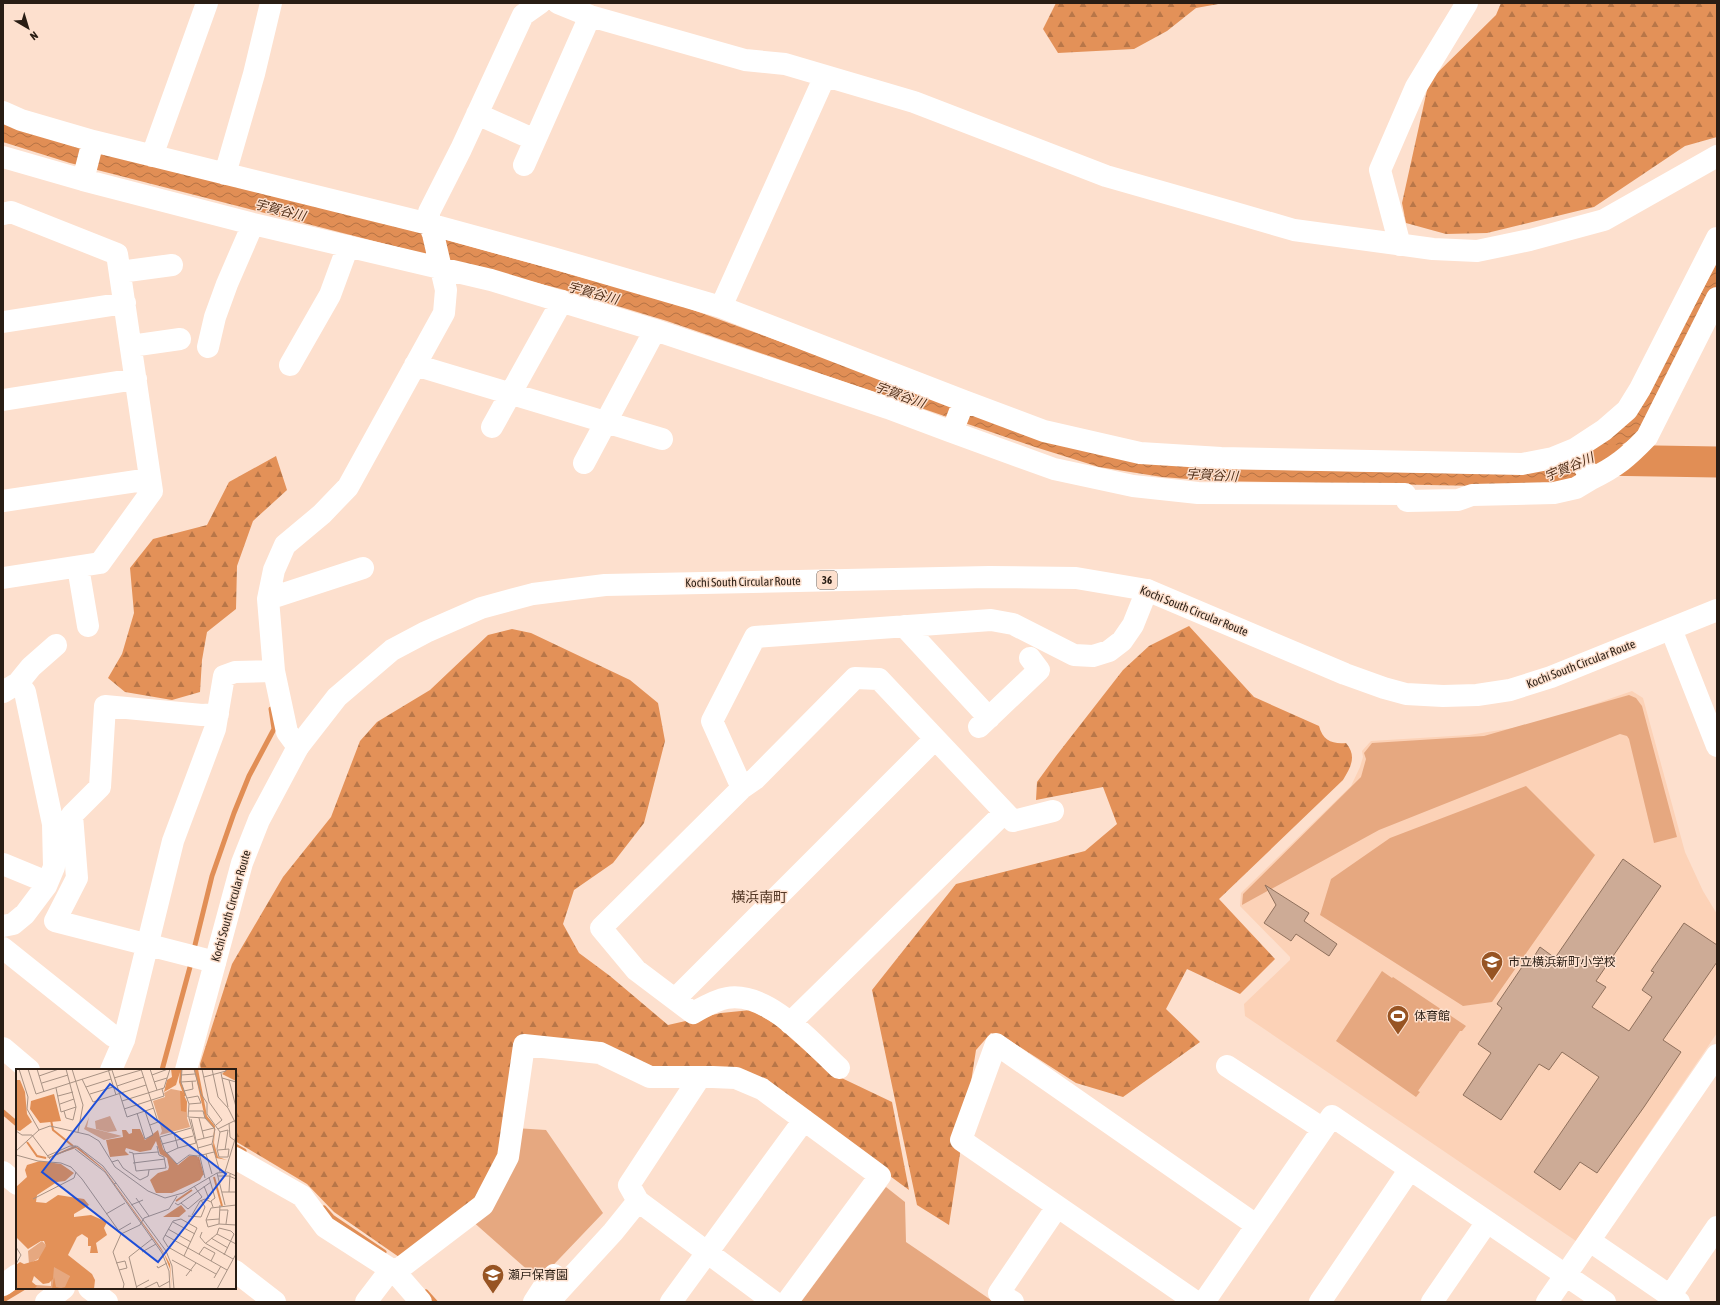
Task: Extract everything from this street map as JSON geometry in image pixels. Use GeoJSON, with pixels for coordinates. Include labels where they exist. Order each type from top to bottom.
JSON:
{"type":"FeatureCollection","features":[{"type":"Feature","properties":{"kind":"street"},"geometry":{"type":"LineString","coordinates":[[152,156],[207,3]]}},
{"type":"Feature","properties":{"kind":"street"},"geometry":{"type":"LineString","coordinates":[[225,174],[254,74],[271,3]]}},
{"type":"Feature","properties":{"kind":"street"},"geometry":{"type":"LineString","coordinates":[[298,747],[287,732],[274,671],[268,599],[274,570],[285,545],[322,514],[348,487],[444,313],[446,290],[431,229],[429,212],[523,15],[540,3]]}},
{"type":"Feature","properties":{"kind":"street"},"geometry":{"type":"LineString","coordinates":[[558,3],[590,16],[745,60],[785,64],[914,102],[1106,176],[1294,230],[1400,245],[1432,249],[1477,251],[1530,240],[1604,220],[1713,162]]}},
{"type":"Feature","properties":{"kind":"street"},"geometry":{"type":"LineString","coordinates":[[1400,245],[1380,170],[1416,87],[1467,3]]}},
{"type":"Feature","properties":{"kind":"street"},"geometry":{"type":"LineString","coordinates":[[524,165],[590,16]]}},
{"type":"Feature","properties":{"kind":"street"},"geometry":{"type":"LineString","coordinates":[[721,307],[825,76]]}},
{"type":"Feature","properties":{"kind":"street"},"geometry":{"type":"LineString","coordinates":[[3,112],[21,120],[92,145],[152,156],[431,229],[553,258],[721,307],[964,403],[1044,431],[1140,453],[1221,458],[1522,464],[1576,452],[1604,430],[1626,410],[1634,400],[1717,238]]}},
{"type":"Feature","properties":{"kind":"street"},"geometry":{"type":"LineString","coordinates":[[477,114],[535,140]]}},
{"type":"Feature","properties":{"kind":"street"},"geometry":{"type":"LineString","coordinates":[[83,177],[92,145]]}},
{"type":"Feature","properties":{"kind":"street"},"geometry":{"type":"LineString","coordinates":[[3,157],[83,177],[253,224],[440,266],[492,280],[655,330],[954,429],[1054,469],[1132,486],[1198,493],[1405,494],[1407,501],[1458,500],[1472,495],[1554,493],[1576,488],[1590,477],[1612,469],[1632,453],[1647,437],[1717,298]]}},
{"type":"Feature","properties":{"kind":"street"},"geometry":{"type":"LineString","coordinates":[[3,214],[12,212],[117,254],[152,491],[100,563],[3,578]]}},
{"type":"Feature","properties":{"kind":"street"},"geometry":{"type":"LineString","coordinates":[[208,347],[215,317],[227,284],[253,224]]}},
{"type":"Feature","properties":{"kind":"street"},"geometry":{"type":"LineString","coordinates":[[290,365],[330,295],[348,246]]}},
{"type":"Feature","properties":{"kind":"street"},"geometry":{"type":"LineString","coordinates":[[120,272],[172,265]]}},
{"type":"Feature","properties":{"kind":"street"},"geometry":{"type":"LineString","coordinates":[[492,427],[562,302]]}},
{"type":"Feature","properties":{"kind":"street"},"geometry":{"type":"LineString","coordinates":[[3,322],[124,303]]}},
{"type":"Feature","properties":{"kind":"street"},"geometry":{"type":"LineString","coordinates":[[584,463],[655,330]]}},
{"type":"Feature","properties":{"kind":"street"},"geometry":{"type":"LineString","coordinates":[[131,346],[180,339]]}},
{"type":"Feature","properties":{"kind":"street"},"geometry":{"type":"LineString","coordinates":[[415,365],[662,439]]}},
{"type":"Feature","properties":{"kind":"street"},"geometry":{"type":"LineString","coordinates":[[3,400],[136,379]]}},
{"type":"Feature","properties":{"kind":"street"},"geometry":{"type":"LineString","coordinates":[[954,429],[964,403]]}},
{"type":"Feature","properties":{"kind":"street"},"geometry":{"type":"LineString","coordinates":[[1576,452],[1590,477]]}},
{"type":"Feature","properties":{"kind":"street"},"geometry":{"type":"LineString","coordinates":[[3,501],[150,479]]}},
{"type":"Feature","properties":{"kind":"street"},"geometry":{"type":"LineString","coordinates":[[78,567],[88,626]]}},
{"type":"Feature","properties":{"kind":"street"},"geometry":{"type":"LineString","coordinates":[[268,599],[363,568]]}},
{"type":"Feature","properties":{"kind":"street","name":"Kochi South Circular Route"},"geometry":{"type":"LineString","coordinates":[[186,1069],[242,863],[259,820],[298,747],[337,697],[392,650],[426,632],[481,608],[533,594],[605,585],[989,577],[1076,578],[1147,590],[1345,674],[1384,688],[1414,694],[1443,696],[1477,695],[1510,690],[1551,677],[1717,610]]}},
{"type":"Feature","properties":{"kind":"street"},"geometry":{"type":"LineString","coordinates":[[742,788],[712,721],[755,636],[992,620],[1013,624],[1074,655],[1093,656],[1109,651],[1122,641],[1133,625],[1147,590]]}},
{"type":"Feature","properties":{"kind":"street"},"geometry":{"type":"LineString","coordinates":[[904,626],[984,723],[1039,670],[1030,658]]}},
{"type":"Feature","properties":{"kind":"street"},"geometry":{"type":"LineString","coordinates":[[1671,629],[1717,746]]}},
{"type":"Feature","properties":{"kind":"street"},"geometry":{"type":"LineString","coordinates":[[10,688],[56,645]]}},
{"type":"Feature","properties":{"kind":"street"},"geometry":{"type":"LineString","coordinates":[[111,1069],[124,1040],[173,841],[215,729],[224,676],[235,672],[274,671]]}},
{"type":"Feature","properties":{"kind":"street"},"geometry":{"type":"LineString","coordinates":[[839,1068],[780,1013],[756,1001],[742,998],[727,998],[711,1003],[693,1013],[636,970],[602,928],[742,788],[755,779],[854,678],[879,679],[1013,821],[1053,811]]}},
{"type":"Feature","properties":{"kind":"street"},"geometry":{"type":"LineString","coordinates":[[3,926],[13,924],[26,914],[46,886],[54,867],[54,824],[25,692],[10,688]]}},
{"type":"Feature","properties":{"kind":"street"},"geometry":{"type":"LineString","coordinates":[[215,962],[55,921],[76,878],[72,816],[100,787],[105,706],[202,715],[218,714]]}},
{"type":"Feature","properties":{"kind":"street"},"geometry":{"type":"LineString","coordinates":[[675,999],[935,739]]}},
{"type":"Feature","properties":{"kind":"street"},"geometry":{"type":"LineString","coordinates":[[790,1023],[1004,812]]}},
{"type":"Feature","properties":{"kind":"street"},"geometry":{"type":"LineString","coordinates":[[3,864],[37,878],[46,886]]}},
{"type":"Feature","properties":{"kind":"street"},"geometry":{"type":"LineString","coordinates":[[3,948],[113,1036],[124,1040]]}},
{"type":"Feature","properties":{"kind":"street"},"geometry":{"type":"LineString","coordinates":[[366,1302],[393,1271],[483,1205],[508,1157],[524,1044],[600,1053],[650,1077],[736,1078],[762,1089],[880,1176],[787,1302]]}},
{"type":"Feature","properties":{"kind":"street"},"geometry":{"type":"LineString","coordinates":[[1196,1302],[961,1140],[996,1044],[1256,1225]]}},
{"type":"Feature","properties":{"kind":"street"},"geometry":{"type":"LineString","coordinates":[[3,1048],[28,1069]]}},
{"type":"Feature","properties":{"kind":"street"},"geometry":{"type":"LineString","coordinates":[[1547,1302],[1717,1055]]}},
{"type":"Feature","properties":{"kind":"street"},"geometry":{"type":"LineString","coordinates":[[1227,1066],[1323,1129]]}},
{"type":"Feature","properties":{"kind":"street"},"geometry":{"type":"LineString","coordinates":[[700,1077],[629,1185],[638,1201],[774,1302]]}},
{"type":"Feature","properties":{"kind":"street"},"geometry":{"type":"LineString","coordinates":[[1204,1302],[1332,1116],[1605,1302]]}},
{"type":"Feature","properties":{"kind":"street"},"geometry":{"type":"LineString","coordinates":[[671,1302],[804,1120]]}},
{"type":"Feature","properties":{"kind":"street"},"geometry":{"type":"LineString","coordinates":[[236,1159],[302,1196],[325,1227],[393,1271],[421,1302]]}},
{"type":"Feature","properties":{"kind":"street"},"geometry":{"type":"LineString","coordinates":[[1320,1302],[1410,1169]]}},
{"type":"Feature","properties":{"kind":"street"},"geometry":{"type":"LineString","coordinates":[[551,1302],[557,1293],[613,1232],[638,1201]]}},
{"type":"Feature","properties":{"kind":"street"},"geometry":{"type":"LineString","coordinates":[[1013,1302],[1000,1293],[1057,1207]]}},
{"type":"Feature","properties":{"kind":"street"},"geometry":{"type":"LineString","coordinates":[[1432,1302],[1487,1222]]}},
{"type":"Feature","properties":{"kind":"street"},"geometry":{"type":"LineString","coordinates":[[1590,1241],[1675,1299],[1717,1227]]}},
{"type":"Feature","properties":{"kind":"street"},"geometry":{"type":"LineString","coordinates":[[534,1302],[545,1285],[598,1228]]}},
{"type":"Feature","properties":{"kind":"street"},"geometry":{"type":"LineString","coordinates":[[236,1272],[275,1302]]}},
{"type":"Feature","properties":{"kind":"street"},"geometry":{"type":"LineString","coordinates":[[3,1285],[16,1277]]}},
{"type":"Feature","properties":{"kind":"street"},"geometry":{"type":"LineString","coordinates":[[46,1302],[63,1289]]}},
{"type":"Feature","properties":{"kind":"street"},"geometry":{"type":"LineString","coordinates":[[90,1289],[107,1302]]}},
{"type":"Feature","properties":{"kind":"shaded area","name":"市立横浜新町小学校"},"geometry":{"type":"Polygon","coordinates":[[[1632,691],[1643,698],[1685,852],[1703,891],[1717,914],[1717,1033],[1576,1241],[1245,1016],[1244,1004],[1290,960],[1290,957],[1240,906],[1241,893],[1351,786],[1360,767],[1363,757],[1362,751],[1371,741],[1469,735],[1513,728],[1554,718],[1632,691]]]}},
{"type":"Feature","properties":{"kind":"shaded area"},"geometry":{"type":"Polygon","coordinates":[[[1629,695],[1636,698],[1642,706],[1677,837],[1654,843],[1629,739],[1627,736],[1620,734],[1379,830],[1242,905],[1243,894],[1361,777],[1366,759],[1364,753],[1372,743],[1484,736],[1629,695]]]}},
{"type":"Feature","properties":{"kind":"shaded area"},"geometry":{"type":"Polygon","coordinates":[[[1526,786],[1595,855],[1492,1002],[1463,1006],[1320,915],[1331,879],[1390,838],[1526,786]]]}},
{"type":"Feature","properties":{"kind":"shaded area","name":"体育館"},"geometry":{"type":"Polygon","coordinates":[[[1382,971],[1466,1026],[1462,1031],[1460,1031],[1418,1091],[1420,1092],[1416,1097],[1336,1041],[1382,971]]]}},
{"type":"Feature","properties":{"kind":"shaded area"},"geometry":{"type":"Polygon","coordinates":[[[515,1128],[546,1130],[603,1213],[539,1280],[471,1220],[515,1128]]]}},
{"type":"Feature","properties":{"kind":"shaded area"},"geometry":{"type":"Polygon","coordinates":[[[886,1187],[905,1202],[906,1242],[994,1302],[801,1302],[886,1187]]]}},
{"type":"Feature","properties":{"kind":"green space"},"geometry":{"type":"Polygon","coordinates":[[[1056,3],[1224,3],[1196,8],[1167,31],[1134,49],[1058,53],[1043,29],[1056,3]]]}},
{"type":"Feature","properties":{"kind":"green space"},"geometry":{"type":"Polygon","coordinates":[[[1501,3],[1717,3],[1717,137],[1685,146],[1594,207],[1487,233],[1446,234],[1406,223],[1402,203],[1429,81],[1496,15],[1501,3]]]}},
{"type":"Feature","properties":{"kind":"green space"},"geometry":{"type":"Polygon","coordinates":[[[276,456],[287,490],[253,521],[237,566],[236,609],[207,632],[202,660],[200,692],[172,700],[125,692],[108,678],[122,654],[134,613],[130,568],[153,539],[207,525],[229,482],[276,456]]]}},
{"type":"Feature","properties":{"kind":"green space"},"geometry":{"type":"Polygon","coordinates":[[[1189,626],[1254,697],[1319,726],[1326,738],[1336,743],[1346,743],[1351,752],[1352,762],[1343,780],[1219,899],[1275,959],[1240,994],[1187,969],[1166,1009],[1200,1042],[1123,1097],[1076,1083],[1009,1040],[991,1033],[976,1050],[949,1225],[917,1205],[872,990],[956,884],[1085,851],[1117,824],[1103,787],[1036,800],[1037,782],[1123,670],[1149,646],[1189,626]]]}},
{"type":"Feature","properties":{"kind":"green space"},"geometry":{"type":"Polygon","coordinates":[[[512,629],[531,633],[630,680],[658,703],[665,741],[644,823],[613,863],[574,890],[563,924],[579,953],[610,976],[668,1025],[721,1013],[751,1010],[775,1024],[829,1072],[892,1102],[909,1190],[765,1084],[651,1073],[519,1040],[506,1156],[481,1203],[399,1257],[334,1212],[307,1184],[236,1142],[236,1069],[201,1069],[200,1064],[232,964],[283,877],[331,817],[360,741],[377,722],[430,690],[488,635],[512,629]]]}},
{"type":"Feature","properties":{"kind":"water","name":"宇賀谷川"},"geometry":{"type":"Polygon","coordinates":[[[3,122],[418,232],[671,302],[954,405],[1160,464],[1225,469],[1506,474],[1638,411],[1717,263],[1717,287],[1636,436],[1617,448],[1624,454],[1577,478],[1546,485],[1481,486],[1213,481],[1162,477],[1099,467],[1035,447],[667,321],[561,289],[70,163],[3,142],[3,122]]]}},
{"type":"Feature","properties":{"kind":"building"},"geometry":{"type":"Polygon","coordinates":[[[1623,859],[1661,886],[1596,981],[1606,987],[1592,1007],[1629,1031],[1652,997],[1642,990],[1654,972],[1651,971],[1684,923],[1717,945],[1717,962],[1663,1040],[1681,1052],[1644,1107],[1597,1173],[1580,1162],[1560,1190],[1534,1172],[1599,1077],[1562,1052],[1549,1070],[1539,1064],[1501,1120],[1463,1095],[1491,1053],[1478,1044],[1502,1008],[1497,1004],[1524,964],[1528,966],[1540,947],[1555,958],[1623,859]]]}},
{"type":"Feature","properties":{"kind":"building"},"geometry":{"type":"Polygon","coordinates":[[[1265,885],[1309,913],[1304,921],[1337,944],[1329,956],[1296,934],[1291,941],[1264,923],[1276,905],[1265,885]]]}},
{"type":"Feature","properties":{"kind":"waterway","name":"宇賀谷川"},"geometry":{"type":"LineString","coordinates":[[1596,460],[1717,462]]}},
{"type":"Feature","properties":{"kind":"waterway"},"geometry":{"type":"LineString","coordinates":[[195,945],[212,876],[234,813],[249,776],[274,729],[271,709]]}},
{"type":"Feature","properties":{"kind":"waterway"},"geometry":{"type":"LineString","coordinates":[[162,1069],[190,967]]}},
{"type":"Feature","properties":{"kind":"waterway"},"geometry":{"type":"LineString","coordinates":[[3,1112],[16,1123]]}},
{"type":"Feature","properties":{"kind":"waterway"},"geometry":{"type":"LineString","coordinates":[[236,1147],[244,1151]]}},
{"type":"Feature","properties":{"kind":"waterway"},"geometry":{"type":"LineString","coordinates":[[324,1208],[332,1217],[384,1252]]}},
{"type":"Feature","properties":{"kind":"waterway"},"geometry":{"type":"LineString","coordinates":[[3,1300],[21,1289]]}},
{"type":"Feature","properties":{"kind":"waterway"},"geometry":{"type":"LineString","coordinates":[[426,1292],[435,1302]]}},
{"type":"Feature","properties":{"kind":"place","name":"市立横浜新町小学校"},"geometry":{"type":"Point","coordinates":[1492,982]}},
{"type":"Feature","properties":{"kind":"place","name":"体育館"},"geometry":{"type":"Point","coordinates":[1398,1036]}},
{"type":"Feature","properties":{"kind":"place","name":"瀬戸保育園"},"geometry":{"type":"Point","coordinates":[493,1294]}},
{"type":"Feature","properties":{"kind":"district","name":"横浜南町"},"geometry":{"type":"Point","coordinates":[759,897]}}]}
